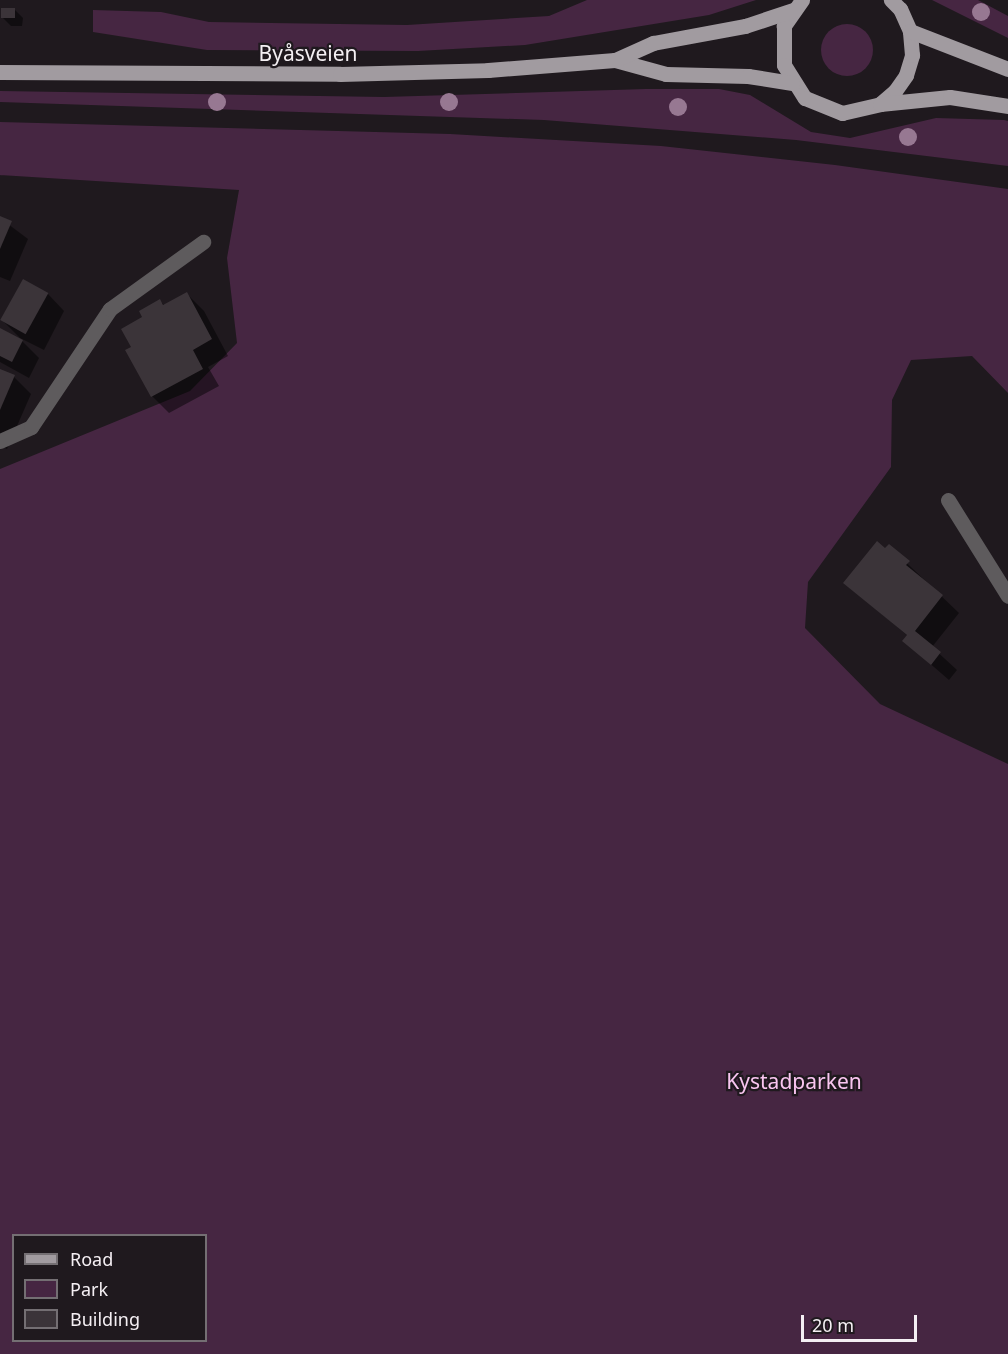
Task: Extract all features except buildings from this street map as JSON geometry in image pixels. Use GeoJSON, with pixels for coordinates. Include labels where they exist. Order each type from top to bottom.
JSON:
{"type":"FeatureCollection","features":[{"type":"Feature","properties":{"kind":"main road"},"geometry":{"type":"LineString","coordinates":[[880,104],[895,92],[906,75],[912,56],[910,31],[900,9],[891,0]]}},
{"type":"Feature","properties":{"kind":"main road"},"geometry":{"type":"LineString","coordinates":[[798,5],[784,26],[782,45],[784,65],[792,83],[805,98],[842,113],[880,104],[950,97],[1008,106]]}},
{"type":"Feature","properties":{"kind":"main road","name":"Byåsveien"},"geometry":{"type":"LineString","coordinates":[[0,72],[340,74],[488,70],[615,60],[653,43],[746,26],[798,5]]}},
{"type":"Feature","properties":{"kind":"main road"},"geometry":{"type":"LineString","coordinates":[[910,31],[1008,69]]}},
{"type":"Feature","properties":{"kind":"main road","name":"Byåsveien"},"geometry":{"type":"LineString","coordinates":[[615,60],[666,74],[748,76],[792,83]]}},
{"type":"Feature","properties":{"kind":"lane"},"geometry":{"type":"LineString","coordinates":[[0,441],[30,427],[110,309],[203,242]]}},
{"type":"Feature","properties":{"kind":"lane"},"geometry":{"type":"LineString","coordinates":[[948,500],[1008,596]]}},
{"type":"Feature","properties":{"kind":"green space"},"geometry":{"type":"Polygon","coordinates":[[[587,0],[756,0],[709,15],[525,45],[418,51],[207,50],[93,32],[93,10],[161,12],[209,22],[407,25],[549,16],[587,0]]]}},
{"type":"Feature","properties":{"kind":"green space"},"geometry":{"type":"Polygon","coordinates":[[[932,0],[978,0],[1008,16],[1008,38],[932,0]]]}},
{"type":"Feature","properties":{"kind":"green space"},"geometry":{"type":"Polygon","coordinates":[[[842,24],[852,24],[866,31],[873,50],[866,69],[852,76],[842,76],[832,72],[825,65],[821,55],[821,45],[825,35],[832,28],[842,24]]]}},
{"type":"Feature","properties":{"kind":"green space"},"geometry":{"type":"Polygon","coordinates":[[[719,89],[750,95],[811,132],[850,138],[936,118],[1004,120],[1008,121],[1008,166],[796,140],[544,120],[0,102],[0,91],[384,97],[719,89]]]}},
{"type":"Feature","properties":{"kind":"green space","name":"Kystadparken"},"geometry":{"type":"Polygon","coordinates":[[[0,122],[450,134],[661,146],[835,165],[1008,189],[1008,393],[972,356],[911,360],[892,400],[891,467],[808,582],[805,628],[880,704],[1008,764],[1008,1354],[0,1354],[0,469],[190,391],[237,343],[227,258],[239,190],[0,175],[0,122]]]}}]}
